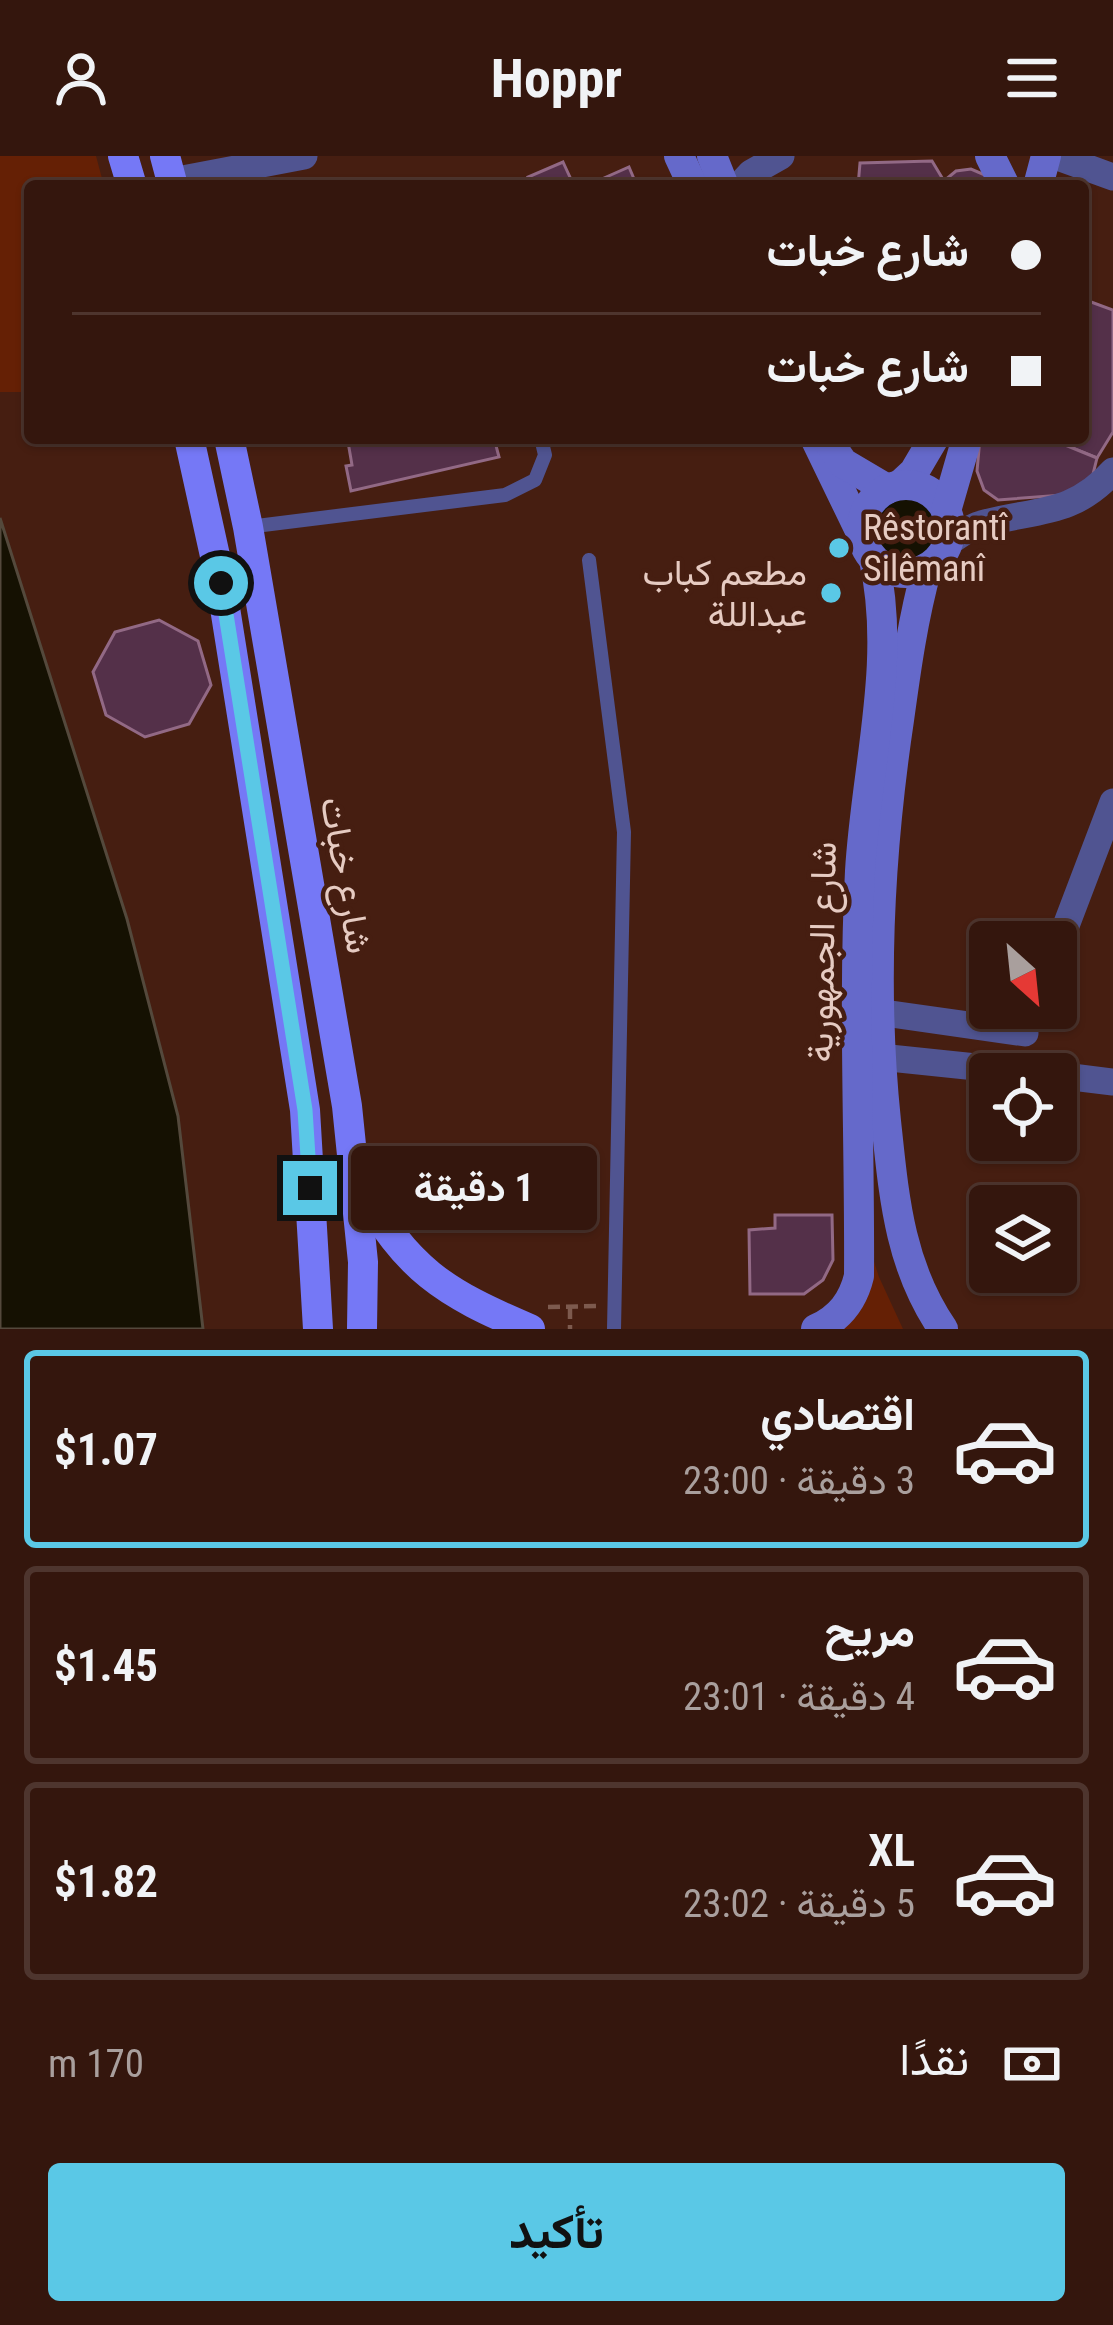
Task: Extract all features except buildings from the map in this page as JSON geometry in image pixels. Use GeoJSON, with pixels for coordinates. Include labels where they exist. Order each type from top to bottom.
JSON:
{"type":"FeatureCollection","features":[{"type":"Feature","properties":{"kind":"main road"},"geometry":{"type":"LineString","coordinates":[[190,444],[221,583],[305,1110],[319,1328]]}},
{"type":"Feature","properties":{"kind":"main road","name":"شارع خبات"},"geometry":{"type":"LineString","coordinates":[[230,444],[356,1175],[363,1262],[362,1329]]}},
{"type":"Feature","properties":{"kind":"main road"},"geometry":{"type":"LineString","coordinates":[[356,1175],[395,1244],[425,1272],[481,1309],[531,1318]]}},
{"type":"Feature","properties":{"kind":"street"},"geometry":{"type":"LineString","coordinates":[[170,174],[304,156]]}},
{"type":"Feature","properties":{"kind":"street"},"geometry":{"type":"LineString","coordinates":[[747,180],[781,156]]}},
{"type":"Feature","properties":{"kind":"street"},"geometry":{"type":"LineString","coordinates":[[1050,156],[1113,177]]}},
{"type":"Feature","properties":{"kind":"street","name":"شارع الجمهورية"},"geometry":{"type":"LineString","coordinates":[[815,1329],[849,1304],[859,1276],[859,898],[884,642],[868,548],[818,444]]}},
{"type":"Feature","properties":{"kind":"street"},"geometry":{"type":"LineString","coordinates":[[830,444],[843,463],[893,487],[928,490],[946,511]]}},
{"type":"Feature","properties":{"kind":"street"},"geometry":{"type":"LineString","coordinates":[[931,444],[925,457],[867,508],[868,548],[899,572],[927,568],[947,543],[978,525],[1072,505],[1113,471]]}},
{"type":"Feature","properties":{"kind":"street"},"geometry":{"type":"LineString","coordinates":[[947,543],[946,511],[965,444]]}},
{"type":"Feature","properties":{"kind":"street","name":"شارع الجمهورية"},"geometry":{"type":"LineString","coordinates":[[927,568],[908,653],[889,796],[879,915],[878,1012],[896,1219],[916,1282],[943,1329]]}},
{"type":"Feature","properties":{"kind":"street"},"geometry":{"type":"LineString","coordinates":[[1068,921],[1113,802]]}},
{"type":"Feature","properties":{"kind":"street"},"geometry":{"type":"LineString","coordinates":[[878,1012],[969,1017]]}},
{"type":"Feature","properties":{"kind":"street"},"geometry":{"type":"LineString","coordinates":[[880,1057],[969,1066]]}},
{"type":"Feature","properties":{"kind":"street"},"geometry":{"type":"LineString","coordinates":[[1077,1078],[1113,1082]]}},
{"type":"Feature","properties":{"kind":"lane"},"geometry":{"type":"LineString","coordinates":[[248,527],[505,495],[535,480],[544,455],[542,444]]}},
{"type":"Feature","properties":{"kind":"lane"},"geometry":{"type":"LineString","coordinates":[[589,560],[624,832],[614,1329]]}},
{"type":"Feature","properties":{"kind":"path"},"geometry":{"type":"LineString","coordinates":[[570,1306],[570,1329]]}},
{"type":"Feature","properties":{"kind":"path"},"geometry":{"type":"LineString","coordinates":[[531,1318],[570,1306],[614,1306]]}},
{"type":"Feature","properties":{"kind":"shaded area"},"geometry":{"type":"Polygon","coordinates":[[[0,156],[96,156],[102,180],[24,180],[24,392],[0,392],[0,156]]]}},
{"type":"Feature","properties":{"kind":"shaded area"},"geometry":{"type":"Polygon","coordinates":[[[906,498],[930,507],[939,531],[930,555],[906,564],[882,555],[873,531],[882,507],[906,498]]]}},
{"type":"Feature","properties":{"kind":"shaded area"},"geometry":{"type":"Polygon","coordinates":[[[0,518],[127,919],[178,1116],[203,1329],[0,1329],[0,518]]]}},
{"type":"Feature","properties":{"kind":"shaded area"},"geometry":{"type":"Polygon","coordinates":[[[865,1234],[879,1277],[903,1329],[842,1329],[865,1234]]]}},
{"type":"Feature","properties":{"kind":"place","name":"Rêstorantî Silêmanî"},"geometry":{"type":"Point","coordinates":[839,548]}},
{"type":"Feature","properties":{"kind":"place","name":"مطعم كباب عبداللة"},"geometry":{"type":"Point","coordinates":[831,593]}},
{"type":"Feature","properties":{"kind":"route"},"geometry":{"type":"LineString","coordinates":[[221,583],[305,1110],[310,1188]]}}]}
